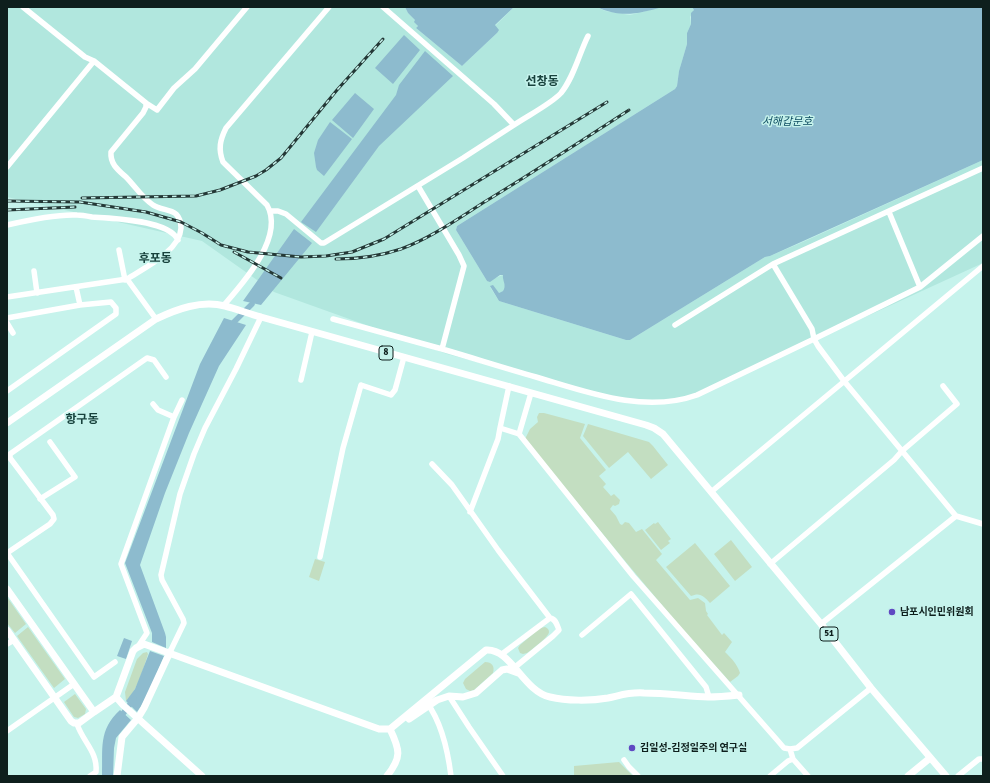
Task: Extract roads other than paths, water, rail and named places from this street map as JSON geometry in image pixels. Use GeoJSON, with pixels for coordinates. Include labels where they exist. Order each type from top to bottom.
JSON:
{"type":"FeatureCollection","features":[{"type":"Feature","properties":{"kind":"main road","name":"8"},"geometry":{"type":"LineString","coordinates":[[7,423],[156,319],[171,312],[191,306],[208,305],[232,308],[404,358],[520,389]]}},
{"type":"Feature","properties":{"kind":"main road","name":"51"},"geometry":{"type":"LineString","coordinates":[[520,389],[628,419],[654,428],[663,434],[821,624],[871,688],[946,776]]}},
{"type":"Feature","properties":{"kind":"main road"},"geometry":{"type":"LineString","coordinates":[[7,589],[94,712]]}},
{"type":"Feature","properties":{"kind":"main road"},"geometry":{"type":"LineString","coordinates":[[7,630],[71,721],[77,724],[116,697],[133,651],[140,645],[144,644],[167,651],[198,664],[379,729],[391,728],[427,703],[486,650],[495,651],[502,654],[532,687],[542,695],[551,698],[596,700],[625,693],[645,692],[709,697],[739,695]]}},
{"type":"Feature","properties":{"kind":"main road"},"geometry":{"type":"LineString","coordinates":[[117,776],[122,737],[151,694],[167,651]]}},
{"type":"Feature","properties":{"kind":"main road"},"geometry":{"type":"LineString","coordinates":[[427,703],[449,696],[463,696],[476,693],[502,670],[506,669],[517,671]]}},
{"type":"Feature","properties":{"kind":"main road"},"geometry":{"type":"LineString","coordinates":[[116,697],[202,776]]}},
{"type":"Feature","properties":{"kind":"main road"},"geometry":{"type":"LineString","coordinates":[[387,776],[394,768],[398,756],[397,745],[391,728]]}},
{"type":"Feature","properties":{"kind":"main road"},"geometry":{"type":"LineString","coordinates":[[908,776],[930,758]]}},
{"type":"Feature","properties":{"kind":"street"},"geometry":{"type":"LineString","coordinates":[[23,7],[85,57],[94,61],[146,103],[157,110],[174,88],[195,68],[247,7]]}},
{"type":"Feature","properties":{"kind":"street"},"geometry":{"type":"LineString","coordinates":[[224,306],[248,276],[262,253],[271,229],[272,220],[270,211],[260,198],[223,162],[220,144],[226,128],[329,7]]}},
{"type":"Feature","properties":{"kind":"street"},"geometry":{"type":"LineString","coordinates":[[383,7],[457,70],[494,104],[514,125]]}},
{"type":"Feature","properties":{"kind":"street"},"geometry":{"type":"LineString","coordinates":[[270,211],[278,211],[286,214],[321,243],[328,242],[555,98],[562,92],[588,36]]}},
{"type":"Feature","properties":{"kind":"street"},"geometry":{"type":"LineString","coordinates":[[7,167],[94,61]]}},
{"type":"Feature","properties":{"kind":"street"},"geometry":{"type":"LineString","coordinates":[[7,297],[126,280],[167,252],[178,240],[181,222],[177,215],[159,208],[144,198],[132,183],[112,163],[112,152],[143,113],[146,103]]}},
{"type":"Feature","properties":{"kind":"street"},"geometry":{"type":"LineString","coordinates":[[675,325],[773,264],[890,212],[983,168]]}},
{"type":"Feature","properties":{"kind":"street"},"geometry":{"type":"LineString","coordinates":[[418,186],[464,266],[442,349]]}},
{"type":"Feature","properties":{"kind":"street"},"geometry":{"type":"LineString","coordinates":[[890,212],[920,287]]}},
{"type":"Feature","properties":{"kind":"street"},"geometry":{"type":"LineString","coordinates":[[7,225],[42,218],[76,215],[102,217],[143,222],[169,231],[175,235],[178,240]]}},
{"type":"Feature","properties":{"kind":"street"},"geometry":{"type":"LineString","coordinates":[[333,319],[596,394],[629,400],[658,402],[678,401],[697,395],[920,287],[983,236]]}},
{"type":"Feature","properties":{"kind":"street"},"geometry":{"type":"LineString","coordinates":[[119,250],[126,280],[156,319]]}},
{"type":"Feature","properties":{"kind":"street"},"geometry":{"type":"LineString","coordinates":[[773,264],[812,329],[814,339],[818,346],[844,381],[956,516],[983,524]]}},
{"type":"Feature","properties":{"kind":"street"},"geometry":{"type":"LineString","coordinates":[[711,492],[983,266]]}},
{"type":"Feature","properties":{"kind":"street"},"geometry":{"type":"LineString","coordinates":[[34,271],[37,293]]}},
{"type":"Feature","properties":{"kind":"street"},"geometry":{"type":"LineString","coordinates":[[76,287],[80,305]]}},
{"type":"Feature","properties":{"kind":"street"},"geometry":{"type":"LineString","coordinates":[[7,318],[80,305],[112,302],[116,308],[116,314],[7,391]]}},
{"type":"Feature","properties":{"kind":"street"},"geometry":{"type":"LineString","coordinates":[[167,651],[184,624],[183,618],[162,580],[161,575],[180,494],[205,428],[261,317]]}},
{"type":"Feature","properties":{"kind":"street"},"geometry":{"type":"LineString","coordinates":[[7,323],[13,333]]}},
{"type":"Feature","properties":{"kind":"street"},"geometry":{"type":"LineString","coordinates":[[301,380],[312,332]]}},
{"type":"Feature","properties":{"kind":"street"},"geometry":{"type":"LineString","coordinates":[[115,662],[94,677],[7,553],[53,522],[53,515],[10,458],[10,454],[147,358],[154,360],[166,377]]}},
{"type":"Feature","properties":{"kind":"street"},"geometry":{"type":"LineString","coordinates":[[320,557],[343,448],[361,385],[391,395],[395,390],[404,358]]}},
{"type":"Feature","properties":{"kind":"street"},"geometry":{"type":"LineString","coordinates":[[470,512],[498,439],[509,386]]}},
{"type":"Feature","properties":{"kind":"street"},"geometry":{"type":"LineString","coordinates":[[770,564],[894,460],[902,451],[957,404],[943,386]]}},
{"type":"Feature","properties":{"kind":"street"},"geometry":{"type":"LineString","coordinates":[[519,434],[531,392]]}},
{"type":"Feature","properties":{"kind":"street"},"geometry":{"type":"LineString","coordinates":[[140,645],[147,633],[121,564],[174,417],[182,400]]}},
{"type":"Feature","properties":{"kind":"street"},"geometry":{"type":"LineString","coordinates":[[153,404],[158,410],[174,417]]}},
{"type":"Feature","properties":{"kind":"street"},"geometry":{"type":"LineString","coordinates":[[500,428],[519,434],[633,576],[784,748],[796,748],[871,688]]}},
{"type":"Feature","properties":{"kind":"street"},"geometry":{"type":"LineString","coordinates":[[40,499],[75,477],[50,442]]}},
{"type":"Feature","properties":{"kind":"street"},"geometry":{"type":"LineString","coordinates":[[432,464],[452,485],[470,512],[550,618],[557,624],[559,630],[554,636],[517,671]]}},
{"type":"Feature","properties":{"kind":"street"},"geometry":{"type":"LineString","coordinates":[[821,624],[956,516]]}},
{"type":"Feature","properties":{"kind":"street"},"geometry":{"type":"LineString","coordinates":[[582,634],[631,594],[706,686],[709,697]]}},
{"type":"Feature","properties":{"kind":"street"},"geometry":{"type":"LineString","coordinates":[[502,654],[550,618]]}},
{"type":"Feature","properties":{"kind":"street"},"geometry":{"type":"LineString","coordinates":[[7,644],[14,640]]}},
{"type":"Feature","properties":{"kind":"street"},"geometry":{"type":"LineString","coordinates":[[7,731],[74,684]]}},
{"type":"Feature","properties":{"kind":"street"},"geometry":{"type":"LineString","coordinates":[[449,696],[468,727],[503,776]]}},
{"type":"Feature","properties":{"kind":"street"},"geometry":{"type":"LineString","coordinates":[[427,703],[436,718],[442,736],[451,776]]}},
{"type":"Feature","properties":{"kind":"street"},"geometry":{"type":"LineString","coordinates":[[77,724],[81,734],[95,756],[97,764],[96,772],[90,776]]}},
{"type":"Feature","properties":{"kind":"street"},"geometry":{"type":"LineString","coordinates":[[790,749],[793,759],[808,776]]}},
{"type":"Feature","properties":{"kind":"street"},"geometry":{"type":"LineString","coordinates":[[770,776],[788,761],[793,759]]}},
{"type":"Feature","properties":{"kind":"street"},"geometry":{"type":"LineString","coordinates":[[958,776],[979,760],[983,759]]}},
{"type":"Feature","properties":{"kind":"street"},"geometry":{"type":"LineString","coordinates":[[624,760],[629,768],[638,776]]}},
{"type":"Feature","properties":{"kind":"water"},"geometry":{"type":"Polygon","coordinates":[[[405,7],[514,7],[495,25],[499,30],[497,33],[462,66],[416,28],[418,26],[414,22],[415,20],[408,13],[405,7]]]}},
{"type":"Feature","properties":{"kind":"water"},"geometry":{"type":"Polygon","coordinates":[[[597,7],[662,7],[645,12],[622,14],[597,7]]]}},
{"type":"Feature","properties":{"kind":"water","name":"서해갑문호"},"geometry":{"type":"Polygon","coordinates":[[[692,7],[983,7],[983,160],[765,257],[630,340],[499,301],[490,286],[493,285],[499,293],[503,291],[505,287],[503,275],[500,275],[490,282],[487,281],[456,230],[457,226],[675,89],[687,44],[687,33],[691,24],[691,13],[694,10],[692,7]]]}},
{"type":"Feature","properties":{"kind":"water"},"geometry":{"type":"Polygon","coordinates":[[[404,35],[420,50],[393,84],[375,68],[404,35]]]}},
{"type":"Feature","properties":{"kind":"water"},"geometry":{"type":"Polygon","coordinates":[[[425,51],[453,76],[379,146],[316,232],[301,222],[396,95],[399,85],[425,51]]]}},
{"type":"Feature","properties":{"kind":"water"},"geometry":{"type":"Polygon","coordinates":[[[355,93],[374,109],[353,138],[332,120],[355,93]]]}},
{"type":"Feature","properties":{"kind":"water"},"geometry":{"type":"Polygon","coordinates":[[[330,122],[352,139],[324,176],[317,170],[314,153],[318,140],[330,122]]]}},
{"type":"Feature","properties":{"kind":"water"},"geometry":{"type":"Polygon","coordinates":[[[294,229],[312,243],[261,305],[243,301],[294,229]]]}},
{"type":"Feature","properties":{"kind":"water"},"geometry":{"type":"Polygon","coordinates":[[[224,318],[246,325],[219,366],[189,433],[165,493],[140,565],[165,633],[166,648],[152,642],[152,633],[125,563],[200,364],[224,318]]]}},
{"type":"Feature","properties":{"kind":"water"},"geometry":{"type":"Polygon","coordinates":[[[124,638],[132,641],[126,659],[117,656],[124,638]]]}},
{"type":"Feature","properties":{"kind":"water"},"geometry":{"type":"Polygon","coordinates":[[[150,651],[164,656],[149,692],[137,712],[126,701],[135,689],[150,651]]]}},
{"type":"Feature","properties":{"kind":"water"},"geometry":{"type":"Polygon","coordinates":[[[120,710],[131,720],[116,738],[114,748],[113,776],[102,776],[103,740],[108,725],[120,710]]]}},
{"type":"Feature","properties":{"kind":"waterway"},"geometry":{"type":"LineString","coordinates":[[230,326],[252,304]]}},
{"type":"Feature","properties":{"kind":"waterway"},"geometry":{"type":"LineString","coordinates":[[119,719],[134,699]]}},
{"type":"Feature","properties":{"kind":"railway"},"geometry":{"type":"LineString","coordinates":[[82,198],[196,196],[220,190],[256,176],[281,158],[337,90],[383,39]]}},
{"type":"Feature","properties":{"kind":"railway"},"geometry":{"type":"LineString","coordinates":[[7,201],[80,202],[146,212],[181,222],[221,245],[248,252],[301,257],[326,256],[352,252],[384,239],[607,102]]}},
{"type":"Feature","properties":{"kind":"railway"},"geometry":{"type":"LineString","coordinates":[[336,259],[361,258],[385,254],[401,249],[423,239],[522,179],[629,110]]}},
{"type":"Feature","properties":{"kind":"railway"},"geometry":{"type":"LineString","coordinates":[[7,210],[75,207]]}},
{"type":"Feature","properties":{"kind":"railway"},"geometry":{"type":"LineString","coordinates":[[234,252],[281,278]]}},
{"type":"Feature","properties":{"kind":"place","name":"남포시인민위원회"},"geometry":{"type":"Point","coordinates":[892,612]}},
{"type":"Feature","properties":{"kind":"place","name":"김일성-김정일주의 연구실"},"geometry":{"type":"Point","coordinates":[632,748]}},
{"type":"Feature","properties":{"kind":"district","name":"선창동"},"geometry":{"type":"Point","coordinates":[542,82]}},
{"type":"Feature","properties":{"kind":"district","name":"후포동"},"geometry":{"type":"Point","coordinates":[155,259]}},
{"type":"Feature","properties":{"kind":"district","name":"항구동"},"geometry":{"type":"Point","coordinates":[82,420]}}]}
